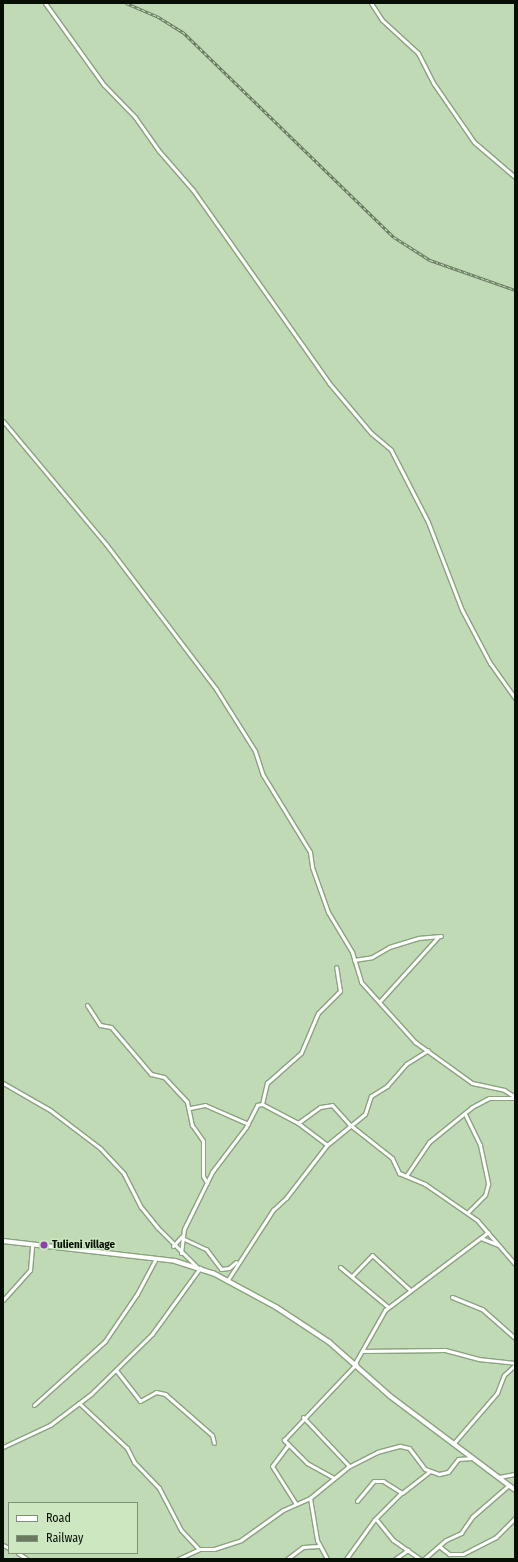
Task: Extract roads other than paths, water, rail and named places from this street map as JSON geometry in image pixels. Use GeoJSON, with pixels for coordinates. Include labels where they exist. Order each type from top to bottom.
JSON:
{"type":"FeatureCollection","features":[{"type":"Feature","properties":{"kind":"street"},"geometry":{"type":"LineString","coordinates":[[45,3],[104,85],[135,117],[155,146],[193,190],[329,383],[361,423],[391,450],[428,522],[462,610],[490,663],[515,698]]}},
{"type":"Feature","properties":{"kind":"street"},"geometry":{"type":"LineString","coordinates":[[371,3],[382,20],[418,53],[434,84],[474,142],[515,177]]}},
{"type":"Feature","properties":{"kind":"street"},"geometry":{"type":"LineString","coordinates":[[3,421],[106,544],[216,689],[255,751],[263,775],[307,846],[328,912],[354,960],[361,982],[380,1001],[404,1033],[472,1083],[498,1089],[515,1097]]}},
{"type":"Feature","properties":{"kind":"street"},"geometry":{"type":"LineString","coordinates":[[354,960],[372,957],[389,947],[418,938],[440,937],[380,1001]]}},
{"type":"Feature","properties":{"kind":"street"},"geometry":{"type":"LineString","coordinates":[[262,1104],[267,1082],[301,1053],[318,1012],[341,989],[336,967]]}},
{"type":"Feature","properties":{"kind":"street"},"geometry":{"type":"LineString","coordinates":[[87,1006],[101,1027],[111,1027],[151,1074],[161,1075],[172,1083],[190,1108],[192,1125],[204,1145],[203,1176],[207,1183]]}},
{"type":"Feature","properties":{"kind":"street"},"geometry":{"type":"LineString","coordinates":[[227,1281],[238,1261],[273,1210],[286,1198],[327,1145],[349,1124],[364,1114],[371,1096],[387,1086],[406,1064],[428,1050]]}},
{"type":"Feature","properties":{"kind":"street"},"geometry":{"type":"LineString","coordinates":[[3,1084],[50,1110],[100,1148],[124,1174],[141,1208],[173,1246],[181,1253],[199,1267],[297,1320],[355,1363],[389,1395],[515,1490]]}},
{"type":"Feature","properties":{"kind":"street"},"geometry":{"type":"LineString","coordinates":[[406,1176],[429,1142],[464,1114],[484,1100],[515,1097]]}},
{"type":"Feature","properties":{"kind":"street"},"geometry":{"type":"LineString","coordinates":[[173,1246],[182,1237],[207,1183],[224,1154],[248,1124],[257,1105],[262,1104],[298,1123],[327,1145]]}},
{"type":"Feature","properties":{"kind":"street"},"geometry":{"type":"LineString","coordinates":[[298,1123],[313,1110],[329,1104],[349,1124],[389,1155],[397,1172],[425,1184],[468,1212],[488,1232],[515,1264]]}},
{"type":"Feature","properties":{"kind":"street"},"geometry":{"type":"LineString","coordinates":[[190,1108],[205,1105],[248,1124]]}},
{"type":"Feature","properties":{"kind":"street"},"geometry":{"type":"LineString","coordinates":[[464,1114],[480,1145],[488,1184],[485,1195],[468,1212]]}},
{"type":"Feature","properties":{"kind":"street"},"geometry":{"type":"LineString","coordinates":[[334,1478],[317,1471],[288,1445],[284,1439],[355,1363],[377,1321],[388,1308],[488,1232]]}},
{"type":"Feature","properties":{"kind":"street"},"geometry":{"type":"LineString","coordinates":[[182,1237],[206,1249],[221,1269],[229,1268],[238,1261]]}},
{"type":"Feature","properties":{"kind":"street"},"geometry":{"type":"LineString","coordinates":[[181,1253],[182,1237]]}},
{"type":"Feature","properties":{"kind":"street"},"geometry":{"type":"LineString","coordinates":[[481,1238],[498,1245]]}},
{"type":"Feature","properties":{"kind":"street"},"geometry":{"type":"LineString","coordinates":[[3,1241],[156,1259],[199,1267]]}},
{"type":"Feature","properties":{"kind":"street"},"geometry":{"type":"LineString","coordinates":[[3,1300],[30,1270],[32,1245]]}},
{"type":"Feature","properties":{"kind":"street"},"geometry":{"type":"LineString","coordinates":[[352,1276],[372,1255],[410,1290]]}},
{"type":"Feature","properties":{"kind":"street"},"geometry":{"type":"LineString","coordinates":[[34,1404],[105,1341],[140,1290],[156,1259]]}},
{"type":"Feature","properties":{"kind":"street"},"geometry":{"type":"LineString","coordinates":[[3,1447],[50,1425],[79,1403],[116,1370],[168,1315],[199,1267]]}},
{"type":"Feature","properties":{"kind":"street"},"geometry":{"type":"LineString","coordinates":[[340,1267],[388,1308]]}},
{"type":"Feature","properties":{"kind":"street"},"geometry":{"type":"LineString","coordinates":[[452,1297],[482,1309],[515,1338]]}},
{"type":"Feature","properties":{"kind":"street"},"geometry":{"type":"LineString","coordinates":[[362,1351],[445,1350],[478,1359],[515,1364]]}},
{"type":"Feature","properties":{"kind":"street"},"geometry":{"type":"LineString","coordinates":[[453,1444],[497,1393],[504,1375],[515,1364]]}},
{"type":"Feature","properties":{"kind":"street"},"geometry":{"type":"LineString","coordinates":[[116,1370],[140,1401],[156,1392],[165,1394],[212,1435],[214,1443]]}},
{"type":"Feature","properties":{"kind":"street"},"geometry":{"type":"LineString","coordinates":[[79,1403],[127,1448],[134,1462],[158,1488],[181,1530],[199,1549]]}},
{"type":"Feature","properties":{"kind":"street"},"geometry":{"type":"LineString","coordinates":[[303,1417],[326,1444],[336,1449],[349,1466]]}},
{"type":"Feature","properties":{"kind":"street"},"geometry":{"type":"LineString","coordinates":[[288,1445],[272,1466],[296,1504]]}},
{"type":"Feature","properties":{"kind":"street"},"geometry":{"type":"LineString","coordinates":[[178,1559],[199,1549],[234,1543],[296,1504],[310,1498],[349,1466],[372,1454],[400,1446],[414,1451],[429,1472]]}},
{"type":"Feature","properties":{"kind":"street"},"geometry":{"type":"LineString","coordinates":[[346,1559],[376,1519],[401,1493],[429,1472],[446,1472],[458,1459],[473,1458]]}},
{"type":"Feature","properties":{"kind":"street"},"geometry":{"type":"LineString","coordinates":[[498,1477],[515,1474]]}},
{"type":"Feature","properties":{"kind":"street"},"geometry":{"type":"LineString","coordinates":[[357,1501],[372,1483],[378,1480],[401,1493]]}},
{"type":"Feature","properties":{"kind":"street"},"geometry":{"type":"LineString","coordinates":[[424,1559],[440,1546],[461,1533],[472,1517],[509,1485]]}},
{"type":"Feature","properties":{"kind":"street"},"geometry":{"type":"LineString","coordinates":[[310,1498],[311,1519],[319,1546],[327,1559]]}},
{"type":"Feature","properties":{"kind":"street"},"geometry":{"type":"LineString","coordinates":[[440,1546],[449,1554],[461,1555],[496,1537],[515,1518]]}},
{"type":"Feature","properties":{"kind":"street"},"geometry":{"type":"LineString","coordinates":[[376,1519],[393,1540],[420,1559]]}},
{"type":"Feature","properties":{"kind":"street"},"geometry":{"type":"LineString","coordinates":[[287,1559],[303,1547],[319,1546]]}},
{"type":"Feature","properties":{"kind":"street"},"geometry":{"type":"LineString","coordinates":[[395,1559],[408,1550]]}},
{"type":"Feature","properties":{"kind":"street"},"geometry":{"type":"LineString","coordinates":[[461,1555],[464,1559]]}},
{"type":"Feature","properties":{"kind":"railway"},"geometry":{"type":"LineString","coordinates":[[126,3],[157,16],[183,32],[394,237],[430,260],[515,290]]}},
{"type":"Feature","properties":{"kind":"place","name":"Tulieni village"},"geometry":{"type":"Point","coordinates":[44,1245]}}]}
